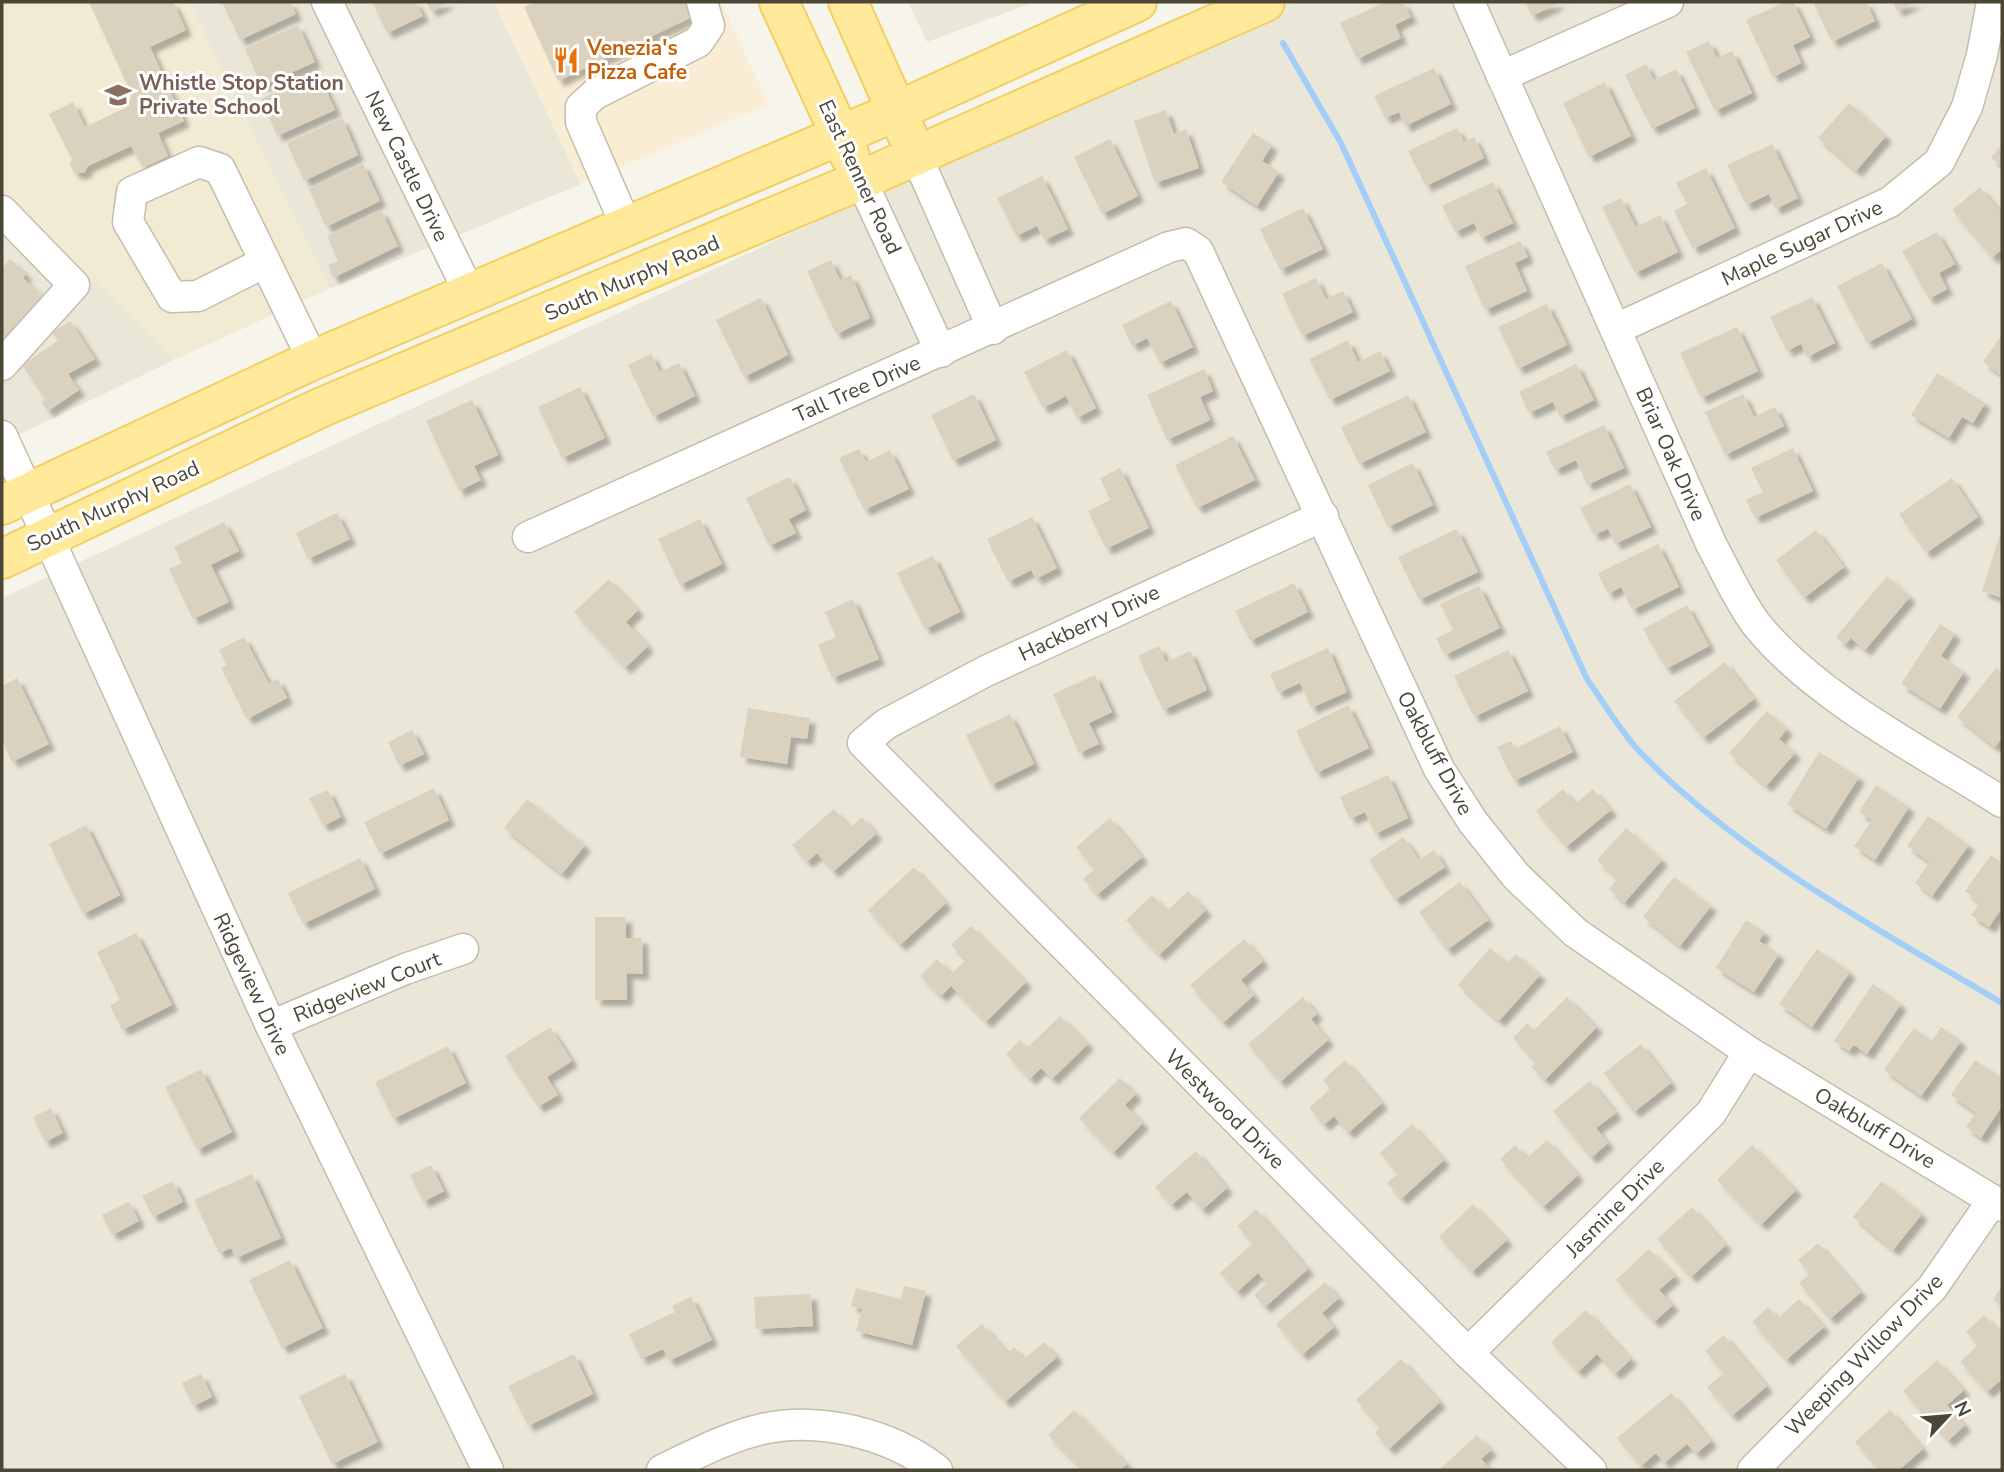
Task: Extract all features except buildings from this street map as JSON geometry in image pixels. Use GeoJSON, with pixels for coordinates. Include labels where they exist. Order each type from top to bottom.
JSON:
{"type":"FeatureCollection","features":[{"type":"Feature","properties":{"kind":"main road","name":"East Renner Road"},"geometry":{"type":"LineString","coordinates":[[779,2],[861,180]]}},
{"type":"Feature","properties":{"kind":"main road"},"geometry":{"type":"LineString","coordinates":[[848,2],[916,155]]}},
{"type":"Feature","properties":{"kind":"main road"},"geometry":{"type":"LineString","coordinates":[[15,499],[313,360],[897,111],[1137,2]]}},
{"type":"Feature","properties":{"kind":"main road","name":"South Murphy Road"},"geometry":{"type":"LineString","coordinates":[[2,559],[323,407],[861,180],[1265,2]]}},
{"type":"Feature","properties":{"kind":"street","name":"New Castle Drive"},"geometry":{"type":"LineString","coordinates":[[327,2],[469,292]]}},
{"type":"Feature","properties":{"kind":"street"},"geometry":{"type":"LineString","coordinates":[[627,228],[581,122],[581,107],[595,94],[698,42],[709,26],[702,2]]}},
{"type":"Feature","properties":{"kind":"street","name":"Briar Oak Drive"},"geometry":{"type":"LineString","coordinates":[[1469,2],[1712,546],[1756,623],[1795,664],[1873,722],[2002,802]]}},
{"type":"Feature","properties":{"kind":"street"},"geometry":{"type":"LineString","coordinates":[[1502,76],[1668,2]]}},
{"type":"Feature","properties":{"kind":"street","name":"Maple Sugar Drive"},"geometry":{"type":"LineString","coordinates":[[1616,329],[1890,202],[1939,162],[1967,107],[1982,55],[1992,2]]}},
{"type":"Feature","properties":{"kind":"street"},"geometry":{"type":"LineString","coordinates":[[916,155],[993,329]]}},
{"type":"Feature","properties":{"kind":"street"},"geometry":{"type":"LineString","coordinates":[[265,262],[198,296],[172,298],[128,222],[132,192],[199,162],[220,169],[313,360]]}},
{"type":"Feature","properties":{"kind":"street","name":"East Renner Road"},"geometry":{"type":"LineString","coordinates":[[861,180],[941,352]]}},
{"type":"Feature","properties":{"kind":"street"},"geometry":{"type":"LineString","coordinates":[[2,211],[74,285],[2,365]]}},
{"type":"Feature","properties":{"kind":"street","name":"Tall Tree Drive"},"geometry":{"type":"LineString","coordinates":[[528,537],[993,329],[1169,247],[1186,243]]}},
{"type":"Feature","properties":{"kind":"street","name":"Oakbluff Drive"},"geometry":{"type":"LineString","coordinates":[[1186,243],[1198,251],[1323,516],[1420,733],[1473,822],[1516,876],[1576,933],[1749,1052],[1997,1203]]}},
{"type":"Feature","properties":{"kind":"street","name":"Ridgeview Drive"},"geometry":{"type":"LineString","coordinates":[[2,436],[15,499],[48,538],[271,1026],[488,1470]]}},
{"type":"Feature","properties":{"kind":"street","name":"Hackberry Drive"},"geometry":{"type":"LineString","coordinates":[[863,743],[886,724],[986,670],[1323,516]]}},
{"type":"Feature","properties":{"kind":"street","name":"Westwood Drive"},"geometry":{"type":"LineString","coordinates":[[863,743],[1468,1353],[1591,1470]]}},
{"type":"Feature","properties":{"kind":"street","name":"Ridgeview Court"},"geometry":{"type":"LineString","coordinates":[[271,1026],[405,969],[463,949]]}},
{"type":"Feature","properties":{"kind":"street","name":"Jasmine Drive"},"geometry":{"type":"LineString","coordinates":[[1468,1353],[1711,1113],[1749,1052]]}},
{"type":"Feature","properties":{"kind":"street","name":"Weeping Willow Drive"},"geometry":{"type":"LineString","coordinates":[[1753,1470],[1932,1288],[1997,1203]]}},
{"type":"Feature","properties":{"kind":"street"},"geometry":{"type":"LineString","coordinates":[[662,1470],[733,1438],[786,1426],[817,1426],[852,1431],[897,1447],[937,1470]]}},
{"type":"Feature","properties":{"kind":"shaded area","name":"Whistle Stop Station Private School"},"geometry":{"type":"Polygon","coordinates":[[[2,2],[189,2],[329,289],[174,360],[2,188],[2,2]]]}},
{"type":"Feature","properties":{"kind":"shaded area"},"geometry":{"type":"Polygon","coordinates":[[[189,2],[494,2],[581,184],[329,289],[189,2]]]}},
{"type":"Feature","properties":{"kind":"shaded area"},"geometry":{"type":"Polygon","coordinates":[[[494,2],[721,2],[769,104],[581,184],[494,2]]]}},
{"type":"Feature","properties":{"kind":"shaded area"},"geometry":{"type":"Polygon","coordinates":[[[908,2],[1034,2],[927,42],[908,2]]]}},
{"type":"Feature","properties":{"kind":"shaded area"},"geometry":{"type":"Polygon","coordinates":[[[1292,2],[2002,2],[2002,1470],[2,1470],[2,598],[1292,2]]]}},
{"type":"Feature","properties":{"kind":"shaded area"},"geometry":{"type":"Polygon","coordinates":[[[2,188],[174,360],[2,443],[2,188]]]}},
{"type":"Feature","properties":{"kind":"waterway"},"geometry":{"type":"LineString","coordinates":[[1283,43],[1341,143],[1587,679],[1626,735],[1679,789],[1766,857],[1860,919],[2002,1003]]}},
{"type":"Feature","properties":{"kind":"place","name":"Venezia's Pizza Cafe"},"geometry":{"type":"Point","coordinates":[566,60]}},
{"type":"Feature","properties":{"kind":"place","name":"Whistle Stop Station Private School"},"geometry":{"type":"Point","coordinates":[118,95]}}]}
